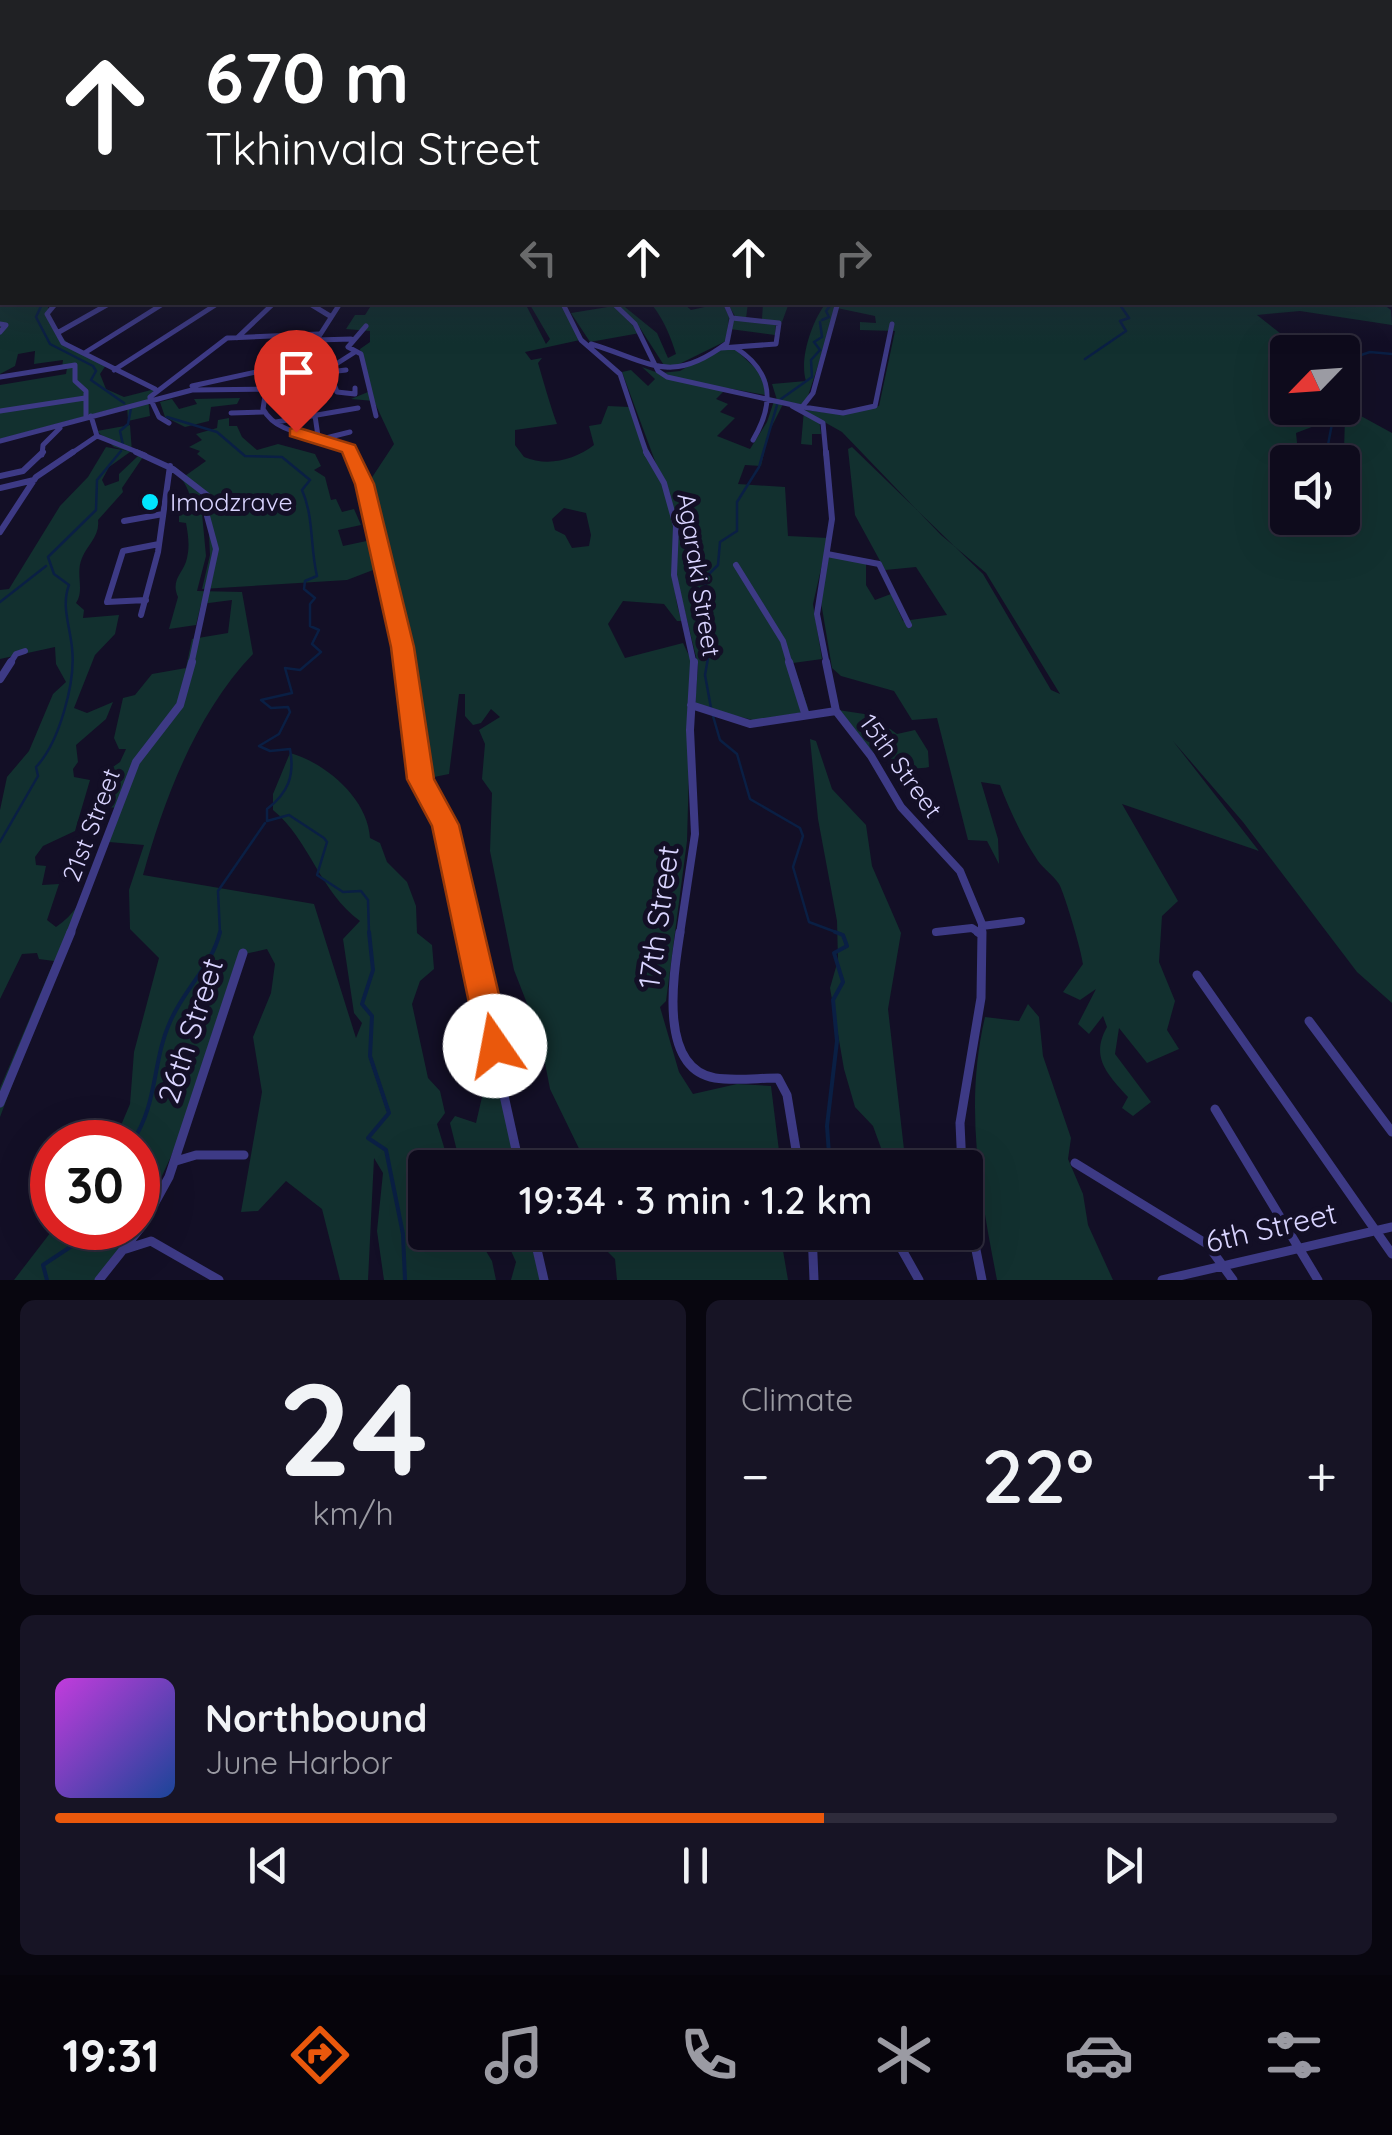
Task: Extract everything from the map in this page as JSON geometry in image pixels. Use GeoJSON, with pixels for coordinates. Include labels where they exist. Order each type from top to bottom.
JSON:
{"type":"FeatureCollection","features":[{"type":"Feature","properties":{"kind":"street"},"geometry":{"type":"LineString","coordinates":[[54,305],[47,314],[60,332],[61,341],[155,388]]}},
{"type":"Feature","properties":{"kind":"street"},"geometry":{"type":"LineString","coordinates":[[60,332],[107,305]]}},
{"type":"Feature","properties":{"kind":"street"},"geometry":{"type":"LineString","coordinates":[[84,352],[161,305]]}},
{"type":"Feature","properties":{"kind":"street"},"geometry":{"type":"LineString","coordinates":[[114,370],[215,305]]}},
{"type":"Feature","properties":{"kind":"street"},"geometry":{"type":"LineString","coordinates":[[237,338],[272,305]]}},
{"type":"Feature","properties":{"kind":"street"},"geometry":{"type":"LineString","coordinates":[[312,305],[330,316]]}},
{"type":"Feature","properties":{"kind":"street"},"geometry":{"type":"LineString","coordinates":[[318,308],[339,305]]}},
{"type":"Feature","properties":{"kind":"street"},"geometry":{"type":"LineString","coordinates":[[293,377],[339,305]]}},
{"type":"Feature","properties":{"kind":"street","name":"Agaraki Street"},"geometry":{"type":"LineString","coordinates":[[564,305],[584,343],[620,374],[674,516],[674,575],[694,664],[691,705]]}},
{"type":"Feature","properties":{"kind":"street"},"geometry":{"type":"LineString","coordinates":[[615,305],[641,332],[658,371]]}},
{"type":"Feature","properties":{"kind":"street"},"geometry":{"type":"LineString","coordinates":[[658,371],[679,370],[728,342],[732,318],[726,305]]}},
{"type":"Feature","properties":{"kind":"street"},"geometry":{"type":"LineString","coordinates":[[802,407],[813,394],[837,305]]}},
{"type":"Feature","properties":{"kind":"street"},"geometry":{"type":"LineString","coordinates":[[721,348],[776,346],[779,323],[732,318]]}},
{"type":"Feature","properties":{"kind":"street"},"geometry":{"type":"LineString","coordinates":[[0,324],[6,324],[0,332]]}},
{"type":"Feature","properties":{"kind":"street"},"geometry":{"type":"LineString","coordinates":[[792,406],[835,413],[876,406],[892,324]]}},
{"type":"Feature","properties":{"kind":"street"},"geometry":{"type":"LineString","coordinates":[[366,326],[348,347],[361,354],[376,416]]}},
{"type":"Feature","properties":{"kind":"street"},"geometry":{"type":"LineString","coordinates":[[150,398],[155,388],[222,340],[351,340]]}},
{"type":"Feature","properties":{"kind":"street"},"geometry":{"type":"LineString","coordinates":[[728,342],[764,371],[771,398],[764,423],[753,440]]}},
{"type":"Feature","properties":{"kind":"street"},"geometry":{"type":"LineString","coordinates":[[584,343],[628,354],[677,381],[771,398],[822,423],[832,519],[816,592],[817,614],[836,711],[750,724],[691,705]]}},
{"type":"Feature","properties":{"kind":"street"},"geometry":{"type":"LineString","coordinates":[[325,372],[355,352]]}},
{"type":"Feature","properties":{"kind":"street"},"geometry":{"type":"LineString","coordinates":[[192,390],[227,376],[303,362]]}},
{"type":"Feature","properties":{"kind":"street"},"geometry":{"type":"LineString","coordinates":[[0,377],[72,365],[86,398],[83,412],[97,436],[110,446],[170,466],[159,544],[141,615]]}},
{"type":"Feature","properties":{"kind":"street"},"geometry":{"type":"LineString","coordinates":[[346,370],[293,377],[262,400],[263,412],[290,431],[322,437],[349,449],[360,471],[403,647],[420,779],[446,825],[516,1150]]}},
{"type":"Feature","properties":{"kind":"street"},"geometry":{"type":"LineString","coordinates":[[325,372],[337,392],[356,394],[355,388]]}},
{"type":"Feature","properties":{"kind":"street"},"geometry":{"type":"LineString","coordinates":[[0,441],[150,398],[192,390],[272,389]]}},
{"type":"Feature","properties":{"kind":"street"},"geometry":{"type":"LineString","coordinates":[[0,412],[86,398]]}},
{"type":"Feature","properties":{"kind":"street"},"geometry":{"type":"LineString","coordinates":[[150,398],[157,414],[169,423]]}},
{"type":"Feature","properties":{"kind":"street"},"geometry":{"type":"LineString","coordinates":[[274,422],[358,408]]}},
{"type":"Feature","properties":{"kind":"street"},"geometry":{"type":"LineString","coordinates":[[231,414],[263,412]]}},
{"type":"Feature","properties":{"kind":"street"},"geometry":{"type":"LineString","coordinates":[[314,416],[322,437]]}},
{"type":"Feature","properties":{"kind":"street"},"geometry":{"type":"LineString","coordinates":[[0,476],[27,468],[44,454],[43,445],[63,424]]}},
{"type":"Feature","properties":{"kind":"street"},"geometry":{"type":"LineString","coordinates":[[322,437],[350,432]]}},
{"type":"Feature","properties":{"kind":"street"},"geometry":{"type":"LineString","coordinates":[[0,488],[35,479],[97,436]]}},
{"type":"Feature","properties":{"kind":"street","name":"21st Street"},"geometry":{"type":"LineString","coordinates":[[0,1103],[136,762],[180,704],[192,661],[216,549],[207,516],[208,496],[170,466]]}},
{"type":"Feature","properties":{"kind":"street"},"geometry":{"type":"LineString","coordinates":[[0,532],[35,479]]}},
{"type":"Feature","properties":{"kind":"street"},"geometry":{"type":"LineString","coordinates":[[124,521],[163,514]]}},
{"type":"Feature","properties":{"kind":"street"},"geometry":{"type":"LineString","coordinates":[[0,520],[11,518]]}},
{"type":"Feature","properties":{"kind":"street"},"geometry":{"type":"LineString","coordinates":[[146,600],[107,602],[123,551],[159,544]]}},
{"type":"Feature","properties":{"kind":"street"},"geometry":{"type":"LineString","coordinates":[[827,554],[879,564],[909,625]]}},
{"type":"Feature","properties":{"kind":"street"},"geometry":{"type":"LineString","coordinates":[[736,565],[783,641],[805,713]]}},
{"type":"Feature","properties":{"kind":"street"},"geometry":{"type":"LineString","coordinates":[[0,679],[16,654],[25,651]]}},
{"type":"Feature","properties":{"kind":"street","name":"17th Street"},"geometry":{"type":"LineString","coordinates":[[691,705],[695,834],[674,964],[674,1027],[680,1050],[698,1072],[712,1078],[770,1076],[784,1084],[797,1150]]}},
{"type":"Feature","properties":{"kind":"street","name":"15th Street"},"geometry":{"type":"LineString","coordinates":[[836,711],[871,756],[901,807],[960,871],[982,930]]}},
{"type":"Feature","properties":{"kind":"street"},"geometry":{"type":"LineString","coordinates":[[936,932],[982,930],[1020,921]]}},
{"type":"Feature","properties":{"kind":"street"},"geometry":{"type":"LineString","coordinates":[[961,1150],[960,1123],[981,998],[982,930]]}},
{"type":"Feature","properties":{"kind":"street","name":"26th Street"},"geometry":{"type":"LineString","coordinates":[[160,1195],[175,1161],[243,953]]}},
{"type":"Feature","properties":{"kind":"street"},"geometry":{"type":"LineString","coordinates":[[1197,976],[1392,1254]]}},
{"type":"Feature","properties":{"kind":"street"},"geometry":{"type":"LineString","coordinates":[[1309,1021],[1392,1132]]}},
{"type":"Feature","properties":{"kind":"street"},"geometry":{"type":"LineString","coordinates":[[1215,1109],[1318,1280]]}},
{"type":"Feature","properties":{"kind":"street"},"geometry":{"type":"LineString","coordinates":[[175,1161],[196,1155],[244,1155]]}},
{"type":"Feature","properties":{"kind":"street"},"geometry":{"type":"LineString","coordinates":[[1075,1163],[1207,1244],[1233,1280]]}},
{"type":"Feature","properties":{"kind":"street","name":"6th Street"},"geometry":{"type":"LineString","coordinates":[[1162,1280],[1392,1227]]}},
{"type":"Feature","properties":{"kind":"street"},"geometry":{"type":"LineString","coordinates":[[160,1246],[219,1280]]}},
{"type":"Feature","properties":{"kind":"street","name":"26th Street"},"geometry":{"type":"LineString","coordinates":[[99,1280],[124,1250]]}},
{"type":"Feature","properties":{"kind":"street"},"geometry":{"type":"LineString","coordinates":[[537,1250],[544,1280]]}},
{"type":"Feature","properties":{"kind":"street"},"geometry":{"type":"LineString","coordinates":[[813,1250],[814,1280]]}},
{"type":"Feature","properties":{"kind":"street"},"geometry":{"type":"LineString","coordinates":[[902,1250],[920,1280]]}},
{"type":"Feature","properties":{"kind":"street"},"geometry":{"type":"LineString","coordinates":[[976,1250],[982,1280]]}},
{"type":"Feature","properties":{"kind":"green space"},"geometry":{"type":"Polygon","coordinates":[[[0,305],[48,305],[55,326],[66,341],[106,365],[100,374],[106,389],[124,397],[155,389],[148,399],[150,416],[128,421],[127,405],[0,439],[0,385],[66,374],[67,368],[62,368],[63,360],[34,364],[35,351],[18,354],[15,366],[0,374],[0,305]]]}},
{"type":"Feature","properties":{"kind":"green space"},"geometry":{"type":"Polygon","coordinates":[[[371,305],[526,305],[546,344],[550,339],[530,305],[562,305],[580,340],[525,352],[531,360],[542,358],[538,363],[557,424],[515,430],[515,445],[524,457],[551,462],[578,455],[594,445],[589,426],[601,424],[608,406],[629,407],[669,504],[674,583],[682,621],[677,621],[664,604],[623,601],[608,624],[625,658],[683,643],[692,662],[687,841],[666,1001],[660,1007],[679,1072],[693,1094],[737,1084],[771,1086],[779,1150],[580,1150],[550,1089],[540,1037],[514,970],[490,851],[492,793],[482,779],[485,744],[479,730],[500,717],[491,709],[481,723],[473,725],[465,716],[465,694],[459,694],[449,774],[424,779],[407,647],[367,485],[394,444],[374,401],[351,399],[368,392],[360,349],[370,342],[370,331],[346,329],[355,315],[365,315],[371,305]],[[564,508],[552,519],[555,530],[565,535],[572,548],[589,546],[586,513],[564,508]]]}},
{"type":"Feature","properties":{"kind":"green space"},"geometry":{"type":"Polygon","coordinates":[[[616,305],[622,305],[657,333],[668,358],[676,354],[670,336],[653,306],[647,305],[685,305],[691,310],[724,305],[729,317],[726,341],[667,370],[640,328],[616,305]]]}},
{"type":"Feature","properties":{"kind":"green space"},"geometry":{"type":"Polygon","coordinates":[[[728,305],[748,305],[746,318],[762,319],[763,305],[788,305],[782,322],[747,319],[776,324],[775,335],[730,329],[735,316],[728,305]]]}},
{"type":"Feature","properties":{"kind":"green space"},"geometry":{"type":"Polygon","coordinates":[[[825,305],[1384,305],[1391,310],[1392,325],[1300,311],[1257,315],[1282,335],[1270,335],[1270,425],[1317,425],[1296,433],[1297,445],[1270,445],[1270,535],[1360,535],[1360,445],[1344,445],[1345,425],[1360,425],[1360,415],[1392,433],[1392,1003],[1357,972],[1243,822],[1173,741],[1259,851],[1122,804],[1178,901],[1162,916],[1159,962],[1175,1001],[1167,1030],[1179,1049],[1147,1063],[1119,1028],[1115,1054],[1151,1102],[1133,1116],[1122,1108],[1128,1097],[1108,1073],[1101,1056],[1107,1027],[1103,1016],[1089,1034],[1078,1024],[1096,989],[1080,1000],[1063,992],[1083,964],[1061,889],[1027,843],[1000,785],[981,782],[998,839],[999,864],[987,841],[968,840],[937,718],[912,720],[894,691],[841,676],[832,668],[820,596],[828,556],[866,563],[866,585],[875,600],[891,594],[903,621],[947,615],[916,567],[885,570],[855,515],[848,449],[852,447],[917,510],[842,432],[819,419],[821,434],[812,434],[812,445],[801,444],[804,410],[840,414],[879,406],[895,331],[860,330],[860,322],[876,323],[875,316],[837,308],[805,405],[777,400],[772,384],[806,381],[808,340],[825,305]],[[955,547],[983,574],[1051,690],[1060,694],[986,573],[955,547]]]}},
{"type":"Feature","properties":{"kind":"green space"},"geometry":{"type":"Polygon","coordinates":[[[614,306],[640,333],[590,342],[571,313],[614,306]]]}},
{"type":"Feature","properties":{"kind":"green space"},"geometry":{"type":"Polygon","coordinates":[[[717,349],[735,349],[767,379],[765,395],[727,388],[716,399],[728,404],[720,412],[735,418],[717,436],[750,449],[767,422],[774,401],[783,404],[769,432],[761,466],[745,465],[738,484],[785,487],[788,536],[828,538],[813,604],[822,659],[793,663],[809,711],[757,721],[695,706],[698,665],[676,575],[678,523],[622,372],[631,370],[648,386],[655,379],[642,367],[685,383],[661,373],[680,371],[717,349]]]}},
{"type":"Feature","properties":{"kind":"green space"},"geometry":{"type":"Polygon","coordinates":[[[240,398],[237,404],[211,407],[209,421],[185,427],[165,417],[160,402],[172,399],[179,409],[197,404],[194,399],[240,398]]]}},
{"type":"Feature","properties":{"kind":"green space"},"geometry":{"type":"Polygon","coordinates":[[[229,418],[229,426],[237,426],[242,437],[257,450],[278,444],[315,454],[321,466],[314,470],[325,477],[331,500],[336,499],[342,512],[354,509],[361,525],[338,530],[343,546],[376,539],[385,580],[373,570],[347,580],[202,589],[210,555],[207,496],[200,492],[206,556],[197,591],[242,592],[253,654],[199,729],[172,787],[143,875],[314,904],[356,1038],[362,1023],[354,1013],[343,939],[360,921],[335,896],[296,836],[273,810],[273,794],[290,753],[317,765],[343,785],[362,810],[370,838],[380,843],[387,862],[407,882],[416,906],[417,933],[432,945],[434,969],[420,981],[412,1004],[428,1078],[440,1091],[445,1113],[437,1124],[445,1150],[408,1150],[408,1250],[485,1250],[496,1280],[384,1280],[377,1231],[383,1173],[374,1158],[368,1280],[340,1280],[322,1209],[286,1181],[258,1211],[241,1212],[262,1092],[253,1037],[271,993],[275,964],[267,949],[240,955],[208,1058],[160,1179],[160,1120],[123,1120],[130,1104],[134,1052],[159,958],[130,929],[129,890],[144,845],[109,842],[72,926],[0,1117],[0,1088],[54,961],[39,959],[37,953],[22,954],[0,999],[0,810],[7,777],[29,751],[53,694],[66,682],[56,664],[55,647],[0,659],[0,590],[9,589],[60,506],[88,477],[106,447],[128,451],[114,447],[97,431],[130,425],[135,453],[130,452],[109,467],[102,480],[105,486],[119,481],[119,474],[138,456],[143,457],[123,492],[98,520],[80,564],[76,603],[84,610],[83,618],[119,615],[115,634],[95,655],[74,708],[87,713],[113,702],[106,719],[76,745],[78,762],[73,769],[74,777],[90,780],[75,831],[43,846],[35,857],[36,865],[46,866],[42,885],[59,884],[47,920],[56,927],[87,890],[117,808],[108,807],[110,769],[120,762],[126,749],[119,749],[114,738],[123,698],[135,695],[152,674],[186,668],[192,639],[228,633],[232,600],[201,604],[196,625],[169,629],[178,597],[177,581],[188,549],[186,523],[179,522],[179,504],[191,501],[189,491],[173,470],[185,476],[206,461],[197,454],[200,451],[189,447],[202,440],[196,434],[217,428],[218,420],[229,418]]]}},
{"type":"Feature","properties":{"kind":"green space"},"geometry":{"type":"Polygon","coordinates":[[[838,710],[871,715],[897,734],[915,730],[928,751],[929,767],[913,768],[887,761],[866,744],[838,710]]]}},
{"type":"Feature","properties":{"kind":"green space"},"geometry":{"type":"Polygon","coordinates":[[[810,739],[816,741],[832,789],[866,825],[872,866],[901,933],[888,1009],[904,1150],[882,1150],[873,1126],[855,1107],[844,1069],[830,988],[838,960],[837,921],[818,819],[810,739]]]}},
{"type":"Feature","properties":{"kind":"green space"},"geometry":{"type":"Polygon","coordinates":[[[470,964],[513,1150],[457,1150],[450,1123],[455,1116],[476,1123],[488,1071],[474,1045],[467,971],[470,964]]]}},
{"type":"Feature","properties":{"kind":"green space"},"geometry":{"type":"Polygon","coordinates":[[[1028,1004],[1039,1017],[1043,1056],[1071,1138],[1068,1159],[1083,1194],[1088,1225],[1113,1280],[997,1280],[983,1198],[983,1150],[977,1149],[976,1083],[985,1017],[1019,1021],[1028,1004]]]}},
{"type":"Feature","properties":{"kind":"green space"},"geometry":{"type":"Polygon","coordinates":[[[37,1250],[118,1250],[95,1280],[14,1280],[37,1250]]]}},
{"type":"Feature","properties":{"kind":"green space"},"geometry":{"type":"Polygon","coordinates":[[[511,1250],[533,1250],[540,1280],[511,1280],[516,1262],[511,1250]]]}},
{"type":"Feature","properties":{"kind":"green space"},"geometry":{"type":"Polygon","coordinates":[[[606,1250],[783,1250],[788,1280],[617,1280],[615,1259],[606,1250]]]}},
{"type":"Feature","properties":{"kind":"waterway"},"geometry":{"type":"LineString","coordinates":[[42,305],[36,317],[50,344],[93,366],[96,371],[91,380],[124,403]]}},
{"type":"Feature","properties":{"kind":"waterway"},"geometry":{"type":"LineString","coordinates":[[822,320],[829,317],[826,311],[831,305]]}},
{"type":"Feature","properties":{"kind":"waterway"},"geometry":{"type":"LineString","coordinates":[[1085,359],[1126,331],[1120,321],[1129,318],[1120,305]]}},
{"type":"Feature","properties":{"kind":"waterway"},"geometry":{"type":"LineString","coordinates":[[781,399],[812,377],[811,360],[820,350],[814,342],[822,337],[820,322]]}},
{"type":"Feature","properties":{"kind":"waterway"},"geometry":{"type":"LineString","coordinates":[[1360,355],[1392,354]]}},
{"type":"Feature","properties":{"kind":"waterway"},"geometry":{"type":"LineString","coordinates":[[711,708],[705,675],[712,635],[705,609],[706,577],[718,565],[720,542],[737,531],[737,502],[759,467],[777,405]]}},
{"type":"Feature","properties":{"kind":"waterway"},"geometry":{"type":"LineString","coordinates":[[123,445],[120,431],[128,424],[131,408]]}},
{"type":"Feature","properties":{"kind":"waterway"},"geometry":{"type":"LineString","coordinates":[[167,417],[217,432],[245,456],[282,457],[310,480],[302,490],[317,576],[305,581],[304,589],[315,598],[310,604],[310,626],[319,630],[312,644],[321,652],[300,670],[285,668],[292,693],[261,700],[271,708],[288,707],[290,712],[279,734],[259,746],[270,751],[290,749],[288,783],[267,809],[267,821],[289,815],[324,838],[327,842],[317,875],[343,892],[361,891],[368,900],[369,934]]}},
{"type":"Feature","properties":{"kind":"waterway"},"geometry":{"type":"LineString","coordinates":[[1328,445],[1332,425]]}},
{"type":"Feature","properties":{"kind":"waterway"},"geometry":{"type":"LineString","coordinates":[[0,842],[38,776],[36,767],[59,728],[71,678],[73,662],[66,608],[69,585],[54,574],[48,557],[96,510],[97,480],[121,451]]}},
{"type":"Feature","properties":{"kind":"waterway"},"geometry":{"type":"LineString","coordinates":[[0,602],[46,566]]}},
{"type":"Feature","properties":{"kind":"waterway"},"geometry":{"type":"LineString","coordinates":[[713,716],[720,740],[737,754],[750,799],[800,828],[803,836],[793,867],[809,922],[841,934]]}},
{"type":"Feature","properties":{"kind":"waterway"},"geometry":{"type":"LineString","coordinates":[[220,932],[218,891],[265,823]]}},
{"type":"Feature","properties":{"kind":"waterway"},"geometry":{"type":"LineString","coordinates":[[143,1120],[170,1022],[211,956],[220,932]]}},
{"type":"Feature","properties":{"kind":"waterway"},"geometry":{"type":"LineString","coordinates":[[369,932],[373,970],[362,1004],[372,1016],[370,1056],[389,1113],[368,1138],[386,1150],[403,1234],[405,1280]]}},
{"type":"Feature","properties":{"kind":"waterway"},"geometry":{"type":"LineString","coordinates":[[829,1150],[827,1126],[837,1041],[833,1000],[843,982],[834,953],[847,946],[843,935],[835,932]]}},
{"type":"Feature","properties":{"kind":"waterway"},"geometry":{"type":"LineString","coordinates":[[47,1280],[43,1265],[66,1250]]}},
{"type":"Feature","properties":{"kind":"place","name":"Imodzrave"},"geometry":{"type":"Point","coordinates":[150,502]}},
{"type":"Feature","properties":{"kind":"route"},"geometry":{"type":"LineString","coordinates":[[296,432],[325,438],[349,449],[365,484],[403,647],[407,702],[419,747],[420,779],[446,825],[495,1046]]}}]}
